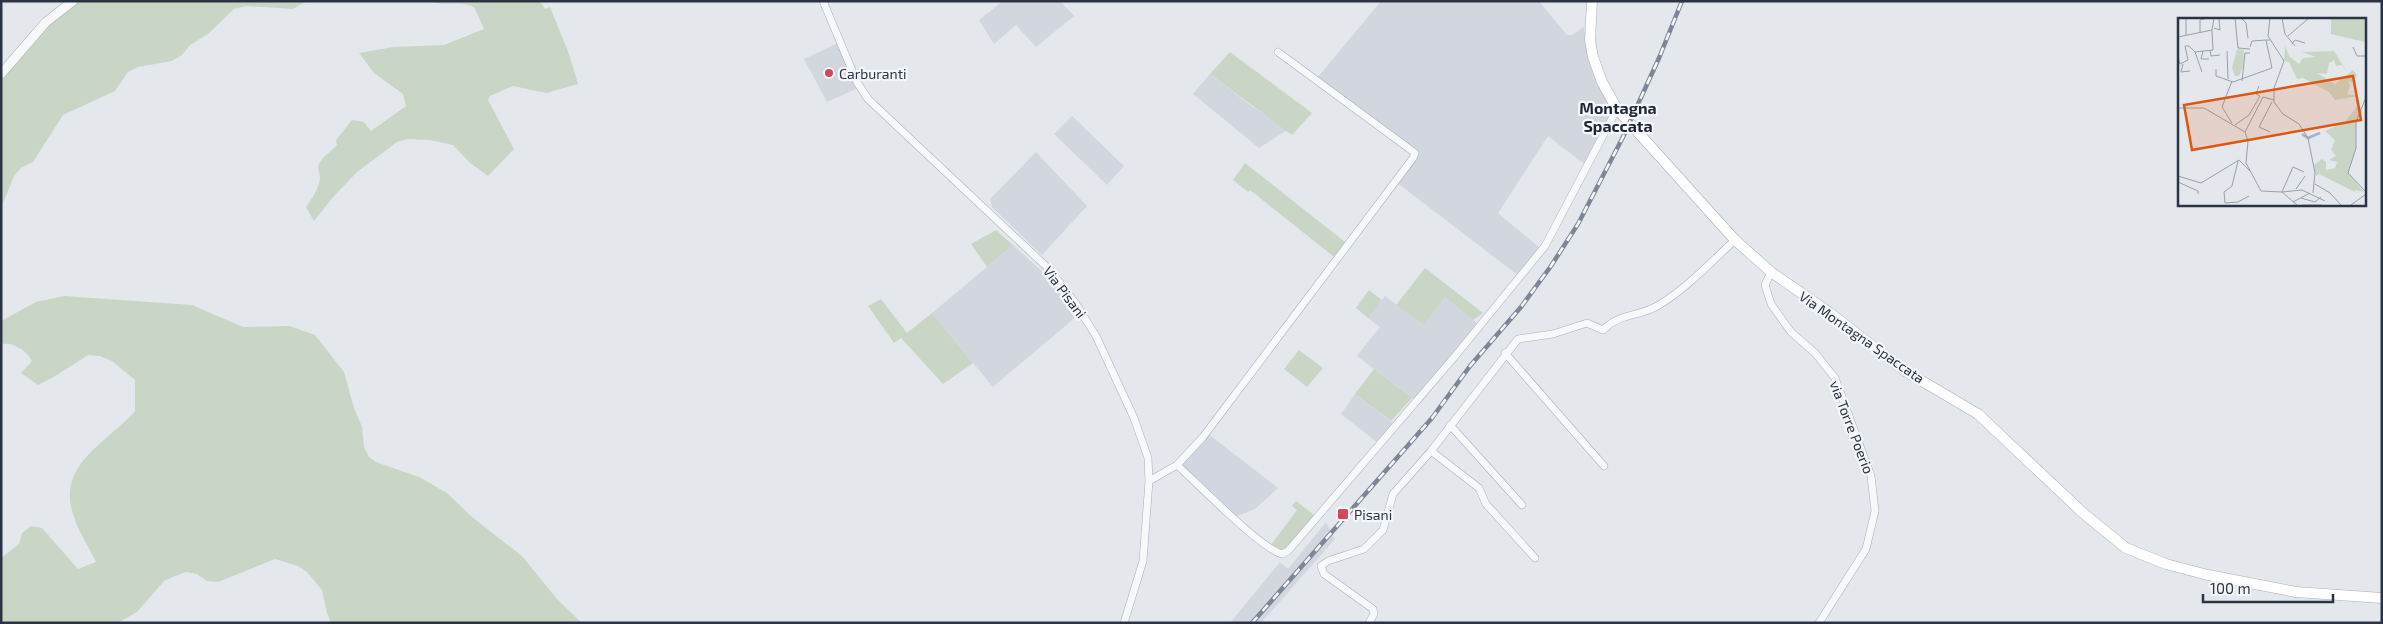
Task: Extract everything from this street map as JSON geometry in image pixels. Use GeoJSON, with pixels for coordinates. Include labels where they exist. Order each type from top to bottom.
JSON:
{"type":"FeatureCollection","features":[{"type":"Feature","properties":{"kind":"main road","name":"Via Montagna Spaccata"},"geometry":{"type":"LineString","coordinates":[[1592,1],[1590,40],[1593,57],[1602,82],[1617,109],[1735,240],[1771,272],[1830,313],[1905,371],[1978,414],[2076,507],[2126,548],[2166,564],[2208,575],[2296,592],[2382,598]]}},
{"type":"Feature","properties":{"kind":"street"},"geometry":{"type":"LineString","coordinates":[[1,74],[46,22],[73,1]]}},
{"type":"Feature","properties":{"kind":"street","name":"Via Pisani"},"geometry":{"type":"LineString","coordinates":[[823,1],[857,82],[868,99],[1050,270],[1076,304],[1096,336],[1134,418],[1148,458],[1149,482],[1143,561],[1124,623]]}},
{"type":"Feature","properties":{"kind":"street"},"geometry":{"type":"LineString","coordinates":[[1149,482],[1177,465],[1208,430],[1415,153],[1278,52]]}},
{"type":"Feature","properties":{"kind":"street"},"geometry":{"type":"LineString","coordinates":[[1177,465],[1238,522],[1272,549],[1282,554],[1288,551],[1484,322],[1545,246],[1617,109]]}},
{"type":"Feature","properties":{"kind":"street"},"geometry":{"type":"LineString","coordinates":[[1369,623],[1374,614],[1373,609],[1324,574],[1322,566],[1328,561],[1364,549],[1383,530],[1393,494],[1431,451],[1505,353],[1518,339],[1553,334],[1587,323],[1603,330],[1623,316],[1650,310],[1664,302],[1735,240]]}},
{"type":"Feature","properties":{"kind":"street","name":"via Torre Poerio"},"geometry":{"type":"LineString","coordinates":[[1771,272],[1764,286],[1771,304],[1791,332],[1815,354],[1835,378],[1871,476],[1875,511],[1866,550],[1819,623]]}},
{"type":"Feature","properties":{"kind":"street"},"geometry":{"type":"LineString","coordinates":[[1505,353],[1604,466]]}},
{"type":"Feature","properties":{"kind":"street"},"geometry":{"type":"LineString","coordinates":[[1450,426],[1522,505]]}},
{"type":"Feature","properties":{"kind":"street"},"geometry":{"type":"LineString","coordinates":[[1431,451],[1479,488],[1486,504],[1534,558]]}},
{"type":"Feature","properties":{"kind":"shaded area"},"geometry":{"type":"Polygon","coordinates":[[[1003,1],[1060,1],[1074,16],[1036,47],[1016,25],[994,44],[979,20],[1003,1]]]}},
{"type":"Feature","properties":{"kind":"shaded area"},"geometry":{"type":"Polygon","coordinates":[[[1381,1],[1539,1],[1567,35],[1572,35],[1584,27],[1586,43],[1613,110],[1584,164],[1548,136],[1498,213],[1540,248],[1519,276],[1396,182],[1417,152],[1317,78],[1381,1]]]}},
{"type":"Feature","properties":{"kind":"shaded area"},"geometry":{"type":"Polygon","coordinates":[[[838,43],[858,88],[827,102],[804,59],[838,43]]]}},
{"type":"Feature","properties":{"kind":"shaded area"},"geometry":{"type":"Polygon","coordinates":[[[1210,74],[1287,130],[1259,148],[1193,94],[1210,74]]]}},
{"type":"Feature","properties":{"kind":"shaded area"},"geometry":{"type":"Polygon","coordinates":[[[1072,116],[1124,166],[1107,185],[1054,134],[1072,116]]]}},
{"type":"Feature","properties":{"kind":"shaded area"},"geometry":{"type":"Polygon","coordinates":[[[1036,152],[1087,206],[1042,255],[992,207],[990,199],[1036,152]]]}},
{"type":"Feature","properties":{"kind":"shaded area"},"geometry":{"type":"Polygon","coordinates":[[[1013,245],[1047,276],[1077,316],[993,387],[932,313],[1013,245]]]}},
{"type":"Feature","properties":{"kind":"shaded area"},"geometry":{"type":"Polygon","coordinates":[[[1385,296],[1424,325],[1445,297],[1483,328],[1420,404],[1357,356],[1380,327],[1368,318],[1385,296]]]}},
{"type":"Feature","properties":{"kind":"shaded area"},"geometry":{"type":"Polygon","coordinates":[[[1355,394],[1394,424],[1378,443],[1341,414],[1355,394]]]}},
{"type":"Feature","properties":{"kind":"shaded area"},"geometry":{"type":"Polygon","coordinates":[[[1207,433],[1278,488],[1255,509],[1235,517],[1179,465],[1207,433]]]}},
{"type":"Feature","properties":{"kind":"shaded area"},"geometry":{"type":"Polygon","coordinates":[[[1326,522],[1335,539],[1261,623],[1230,623],[1280,562],[1288,569],[1326,522]]]}},
{"type":"Feature","properties":{"kind":"green space"},"geometry":{"type":"Polygon","coordinates":[[[79,1],[307,1],[293,9],[246,6],[234,9],[209,33],[189,46],[182,55],[172,61],[138,67],[128,72],[115,91],[63,115],[33,162],[22,167],[14,176],[1,208],[1,78],[51,22],[79,1]]]}},
{"type":"Feature","properties":{"kind":"green space"},"geometry":{"type":"Polygon","coordinates":[[[429,1],[540,1],[545,9],[550,7],[569,54],[578,84],[546,93],[513,86],[490,96],[488,100],[514,149],[488,176],[469,162],[453,145],[430,140],[408,139],[397,142],[357,172],[314,221],[306,207],[318,186],[320,178],[319,164],[337,145],[336,140],[352,120],[364,122],[371,131],[406,106],[403,94],[374,73],[359,53],[393,47],[444,45],[484,29],[474,7],[429,1]]]}},
{"type":"Feature","properties":{"kind":"green space"},"geometry":{"type":"Polygon","coordinates":[[[1230,52],[1312,113],[1292,135],[1210,74],[1230,52]]]}},
{"type":"Feature","properties":{"kind":"green space"},"geometry":{"type":"Polygon","coordinates":[[[1245,163],[1345,242],[1335,256],[1250,190],[1248,192],[1233,180],[1245,163]]]}},
{"type":"Feature","properties":{"kind":"green space"},"geometry":{"type":"Polygon","coordinates":[[[996,230],[1013,245],[987,267],[971,244],[996,230]]]}},
{"type":"Feature","properties":{"kind":"green space"},"geometry":{"type":"Polygon","coordinates":[[[1425,268],[1483,313],[1473,320],[1445,297],[1424,325],[1396,305],[1425,268]]]}},
{"type":"Feature","properties":{"kind":"green space"},"geometry":{"type":"Polygon","coordinates":[[[1369,290],[1382,300],[1368,318],[1356,308],[1369,290]]]}},
{"type":"Feature","properties":{"kind":"green space"},"geometry":{"type":"Polygon","coordinates":[[[64,296],[192,305],[243,327],[289,326],[315,335],[344,372],[354,408],[362,427],[364,447],[369,457],[376,462],[419,477],[447,493],[472,517],[522,556],[557,599],[582,623],[331,623],[322,590],[307,572],[298,566],[275,559],[218,582],[207,581],[197,574],[186,572],[175,576],[164,581],[137,612],[118,623],[1,623],[1,558],[19,544],[22,533],[31,526],[42,528],[78,569],[96,562],[74,517],[70,499],[71,483],[77,469],[86,457],[135,411],[135,380],[112,361],[100,356],[88,355],[38,385],[21,373],[32,361],[26,353],[10,344],[1,344],[1,321],[36,302],[64,296]]]}},
{"type":"Feature","properties":{"kind":"green space"},"geometry":{"type":"Polygon","coordinates":[[[881,299],[907,333],[932,313],[973,363],[943,384],[901,338],[894,343],[868,306],[881,299]]]}},
{"type":"Feature","properties":{"kind":"green space"},"geometry":{"type":"Polygon","coordinates":[[[1299,350],[1323,368],[1307,387],[1284,369],[1299,350]]]}},
{"type":"Feature","properties":{"kind":"green space"},"geometry":{"type":"Polygon","coordinates":[[[1374,369],[1412,398],[1391,421],[1355,394],[1374,369]]]}},
{"type":"Feature","properties":{"kind":"green space"},"geometry":{"type":"Polygon","coordinates":[[[1296,501],[1314,515],[1286,550],[1283,551],[1270,546],[1297,510],[1292,506],[1296,501]]]}},
{"type":"Feature","properties":{"kind":"railway"},"geometry":{"type":"LineString","coordinates":[[1252,623],[1432,418],[1470,366],[1521,307],[1551,266],[1578,224],[1623,137],[1659,58],[1682,1]]}},
{"type":"Feature","properties":{"kind":"place","name":"Carburanti"},"geometry":{"type":"Point","coordinates":[829,73]}},
{"type":"Feature","properties":{"kind":"place","name":"Pisani"},"geometry":{"type":"Point","coordinates":[1343,514]}},
{"type":"Feature","properties":{"kind":"district","name":"Montagna Spaccata"},"geometry":{"type":"Point","coordinates":[1618,116]}}]}
